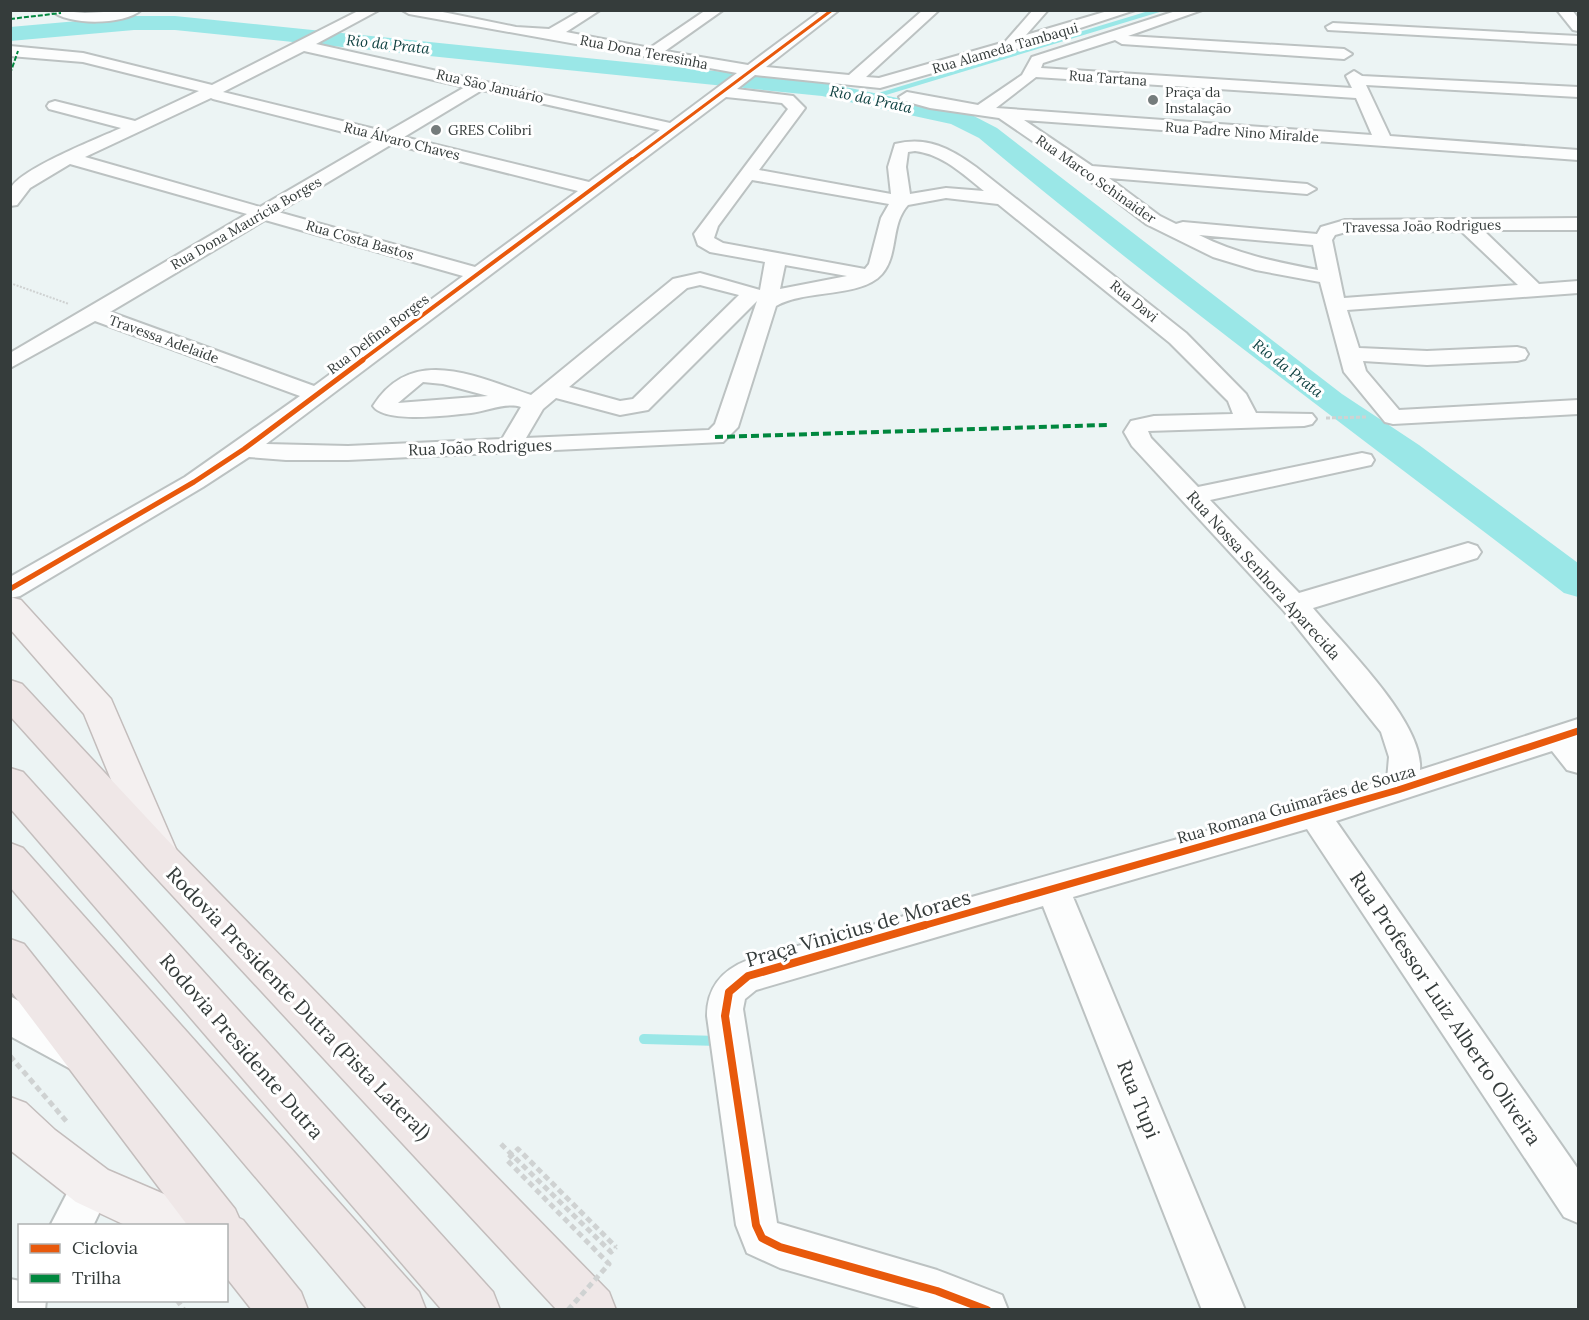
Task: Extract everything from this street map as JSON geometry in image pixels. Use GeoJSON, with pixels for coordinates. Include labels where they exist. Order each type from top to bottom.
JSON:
{"type":"FeatureCollection","features":[{"type":"Feature","properties":{"kind":"highway","name":"Rodovia Presidente Dutra (Pista Lateral)"},"geometry":{"type":"LineString","coordinates":[[10,693],[160,857],[591,1310]]}},
{"type":"Feature","properties":{"kind":"highway","name":"Rodovia Presidente Dutra"},"geometry":{"type":"LineString","coordinates":[[10,782],[475,1310]]}},
{"type":"Feature","properties":{"kind":"highway"},"geometry":{"type":"LineString","coordinates":[[10,859],[401,1310]]}},
{"type":"Feature","properties":{"kind":"highway"},"geometry":{"type":"LineString","coordinates":[[10,957],[216,1224]]}},
{"type":"Feature","properties":{"kind":"highway"},"geometry":{"type":"LineString","coordinates":[[228,1240],[282,1310]]}},
{"type":"Feature","properties":{"kind":"main road"},"geometry":{"type":"LineString","coordinates":[[10,608],[99,708],[160,857]]}},
{"type":"Feature","properties":{"kind":"main road"},"geometry":{"type":"LineString","coordinates":[[10,1119],[39,1146],[92,1186],[178,1224]]}},
{"type":"Feature","properties":{"kind":"street"},"geometry":{"type":"LineString","coordinates":[[58,10],[86,17],[127,12]]}},
{"type":"Feature","properties":{"kind":"street"},"geometry":{"type":"LineString","coordinates":[[10,201],[24,184],[69,158],[211,92],[372,10]]}},
{"type":"Feature","properties":{"kind":"street","name":"Rua Dona Teresinha"},"geometry":{"type":"LineString","coordinates":[[409,10],[516,31],[552,34],[749,73],[880,83]]}},
{"type":"Feature","properties":{"kind":"street"},"geometry":{"type":"LineString","coordinates":[[552,34],[593,10]]}},
{"type":"Feature","properties":{"kind":"street"},"geometry":{"type":"LineString","coordinates":[[653,53],[716,10]]}},
{"type":"Feature","properties":{"kind":"street","name":"Rua Delfina Borges"},"geometry":{"type":"LineString","coordinates":[[10,589],[194,482],[244,449],[477,274],[676,129],[832,10]]}},
{"type":"Feature","properties":{"kind":"street"},"geometry":{"type":"LineString","coordinates":[[852,81],[932,10]]}},
{"type":"Feature","properties":{"kind":"street"},"geometry":{"type":"LineString","coordinates":[[1007,48],[1041,10]]}},
{"type":"Feature","properties":{"kind":"street","name":"Rua Alameda Tambaqui"},"geometry":{"type":"LineString","coordinates":[[880,83],[1007,48],[1128,10]]}},
{"type":"Feature","properties":{"kind":"street"},"geometry":{"type":"LineString","coordinates":[[981,111],[1021,84],[1033,72],[1037,60],[1195,10]]}},
{"type":"Feature","properties":{"kind":"street"},"geometry":{"type":"LineString","coordinates":[[1326,10],[1384,143]]}},
{"type":"Feature","properties":{"kind":"street"},"geometry":{"type":"LineString","coordinates":[[1564,10],[1578,27]]}},
{"type":"Feature","properties":{"kind":"street"},"geometry":{"type":"LineString","coordinates":[[526,16],[568,25]]}},
{"type":"Feature","properties":{"kind":"street"},"geometry":{"type":"LineString","coordinates":[[1433,18],[1442,32]]}},
{"type":"Feature","properties":{"kind":"street"},"geometry":{"type":"LineString","coordinates":[[1027,26],[1060,32]]}},
{"type":"Feature","properties":{"kind":"street"},"geometry":{"type":"LineString","coordinates":[[1333,27],[1578,40]]}},
{"type":"Feature","properties":{"kind":"street"},"geometry":{"type":"LineString","coordinates":[[1108,39],[1344,54]]}},
{"type":"Feature","properties":{"kind":"street","name":"Rua Sāo Januário"},"geometry":{"type":"LineString","coordinates":[[313,41],[481,84],[676,129]]}},
{"type":"Feature","properties":{"kind":"street","name":"Rua Álvaro Chaves"},"geometry":{"type":"LineString","coordinates":[[10,51],[60,53],[203,87],[219,96],[392,137],[594,189]]}},
{"type":"Feature","properties":{"kind":"street","name":"Rua Tartana"},"geometry":{"type":"LineString","coordinates":[[1033,72],[1211,96],[1359,87],[1578,92]]}},
{"type":"Feature","properties":{"kind":"street","name":"Rua Dona Maurícia Borges"},"geometry":{"type":"LineString","coordinates":[[10,362],[481,84]]}},
{"type":"Feature","properties":{"kind":"street"},"geometry":{"type":"LineString","coordinates":[[727,89],[787,99],[797,108],[709,225],[704,234],[705,241],[717,248],[870,274]]}},
{"type":"Feature","properties":{"kind":"street"},"geometry":{"type":"LineString","coordinates":[[1211,96],[1215,130]]}},
{"type":"Feature","properties":{"kind":"street","name":"Rua Padre Nino Miralde"},"geometry":{"type":"LineString","coordinates":[[907,97],[1004,114],[1384,143],[1578,155]]}},
{"type":"Feature","properties":{"kind":"street"},"geometry":{"type":"LineString","coordinates":[[55,106],[134,126]]}},
{"type":"Feature","properties":{"kind":"street","name":"Rua Marco Schinaider"},"geometry":{"type":"LineString","coordinates":[[1004,114],[1088,171],[1137,209],[1166,226],[1220,253],[1256,264],[1329,278]]}},
{"type":"Feature","properties":{"kind":"street","name":"Rua Davi"},"geometry":{"type":"LineString","coordinates":[[902,201],[896,163],[901,148],[907,145],[948,154],[1178,338],[1238,399],[1248,420]]}},
{"type":"Feature","properties":{"kind":"street","name":"Rua Costa Bastos"},"geometry":{"type":"LineString","coordinates":[[69,158],[477,274]]}},
{"type":"Feature","properties":{"kind":"street"},"geometry":{"type":"LineString","coordinates":[[1088,171],[1307,189]]}},
{"type":"Feature","properties":{"kind":"street"},"geometry":{"type":"LineString","coordinates":[[749,174],[902,201],[946,193],[1003,199]]}},
{"type":"Feature","properties":{"kind":"street"},"geometry":{"type":"LineString","coordinates":[[767,303],[784,294],[847,282],[870,274],[878,264],[890,216],[902,201]]}},
{"type":"Feature","properties":{"kind":"street","name":"Travessa Joāo Rodrigues"},"geometry":{"type":"LineString","coordinates":[[1385,417],[1355,372],[1349,354],[1335,305],[1322,240],[1328,231],[1345,226],[1578,224]]}},
{"type":"Feature","properties":{"kind":"street"},"geometry":{"type":"LineString","coordinates":[[1466,225],[1534,290]]}},
{"type":"Feature","properties":{"kind":"street"},"geometry":{"type":"LineString","coordinates":[[1166,226],[1322,240]]}},
{"type":"Feature","properties":{"kind":"street"},"geometry":{"type":"LineString","coordinates":[[767,303],[776,259]]}},
{"type":"Feature","properties":{"kind":"street"},"geometry":{"type":"LineString","coordinates":[[511,445],[524,419],[525,401],[554,390],[686,280],[699,279],[751,292],[747,302],[640,405],[620,408],[554,390]]}},
{"type":"Feature","properties":{"kind":"street"},"geometry":{"type":"LineString","coordinates":[[1335,305],[1578,287]]}},
{"type":"Feature","properties":{"kind":"street","name":"Rua João Rodrigues"},"geometry":{"type":"LineString","coordinates":[[244,449],[311,453],[716,437],[726,427],[767,303]]}},
{"type":"Feature","properties":{"kind":"street","name":"Travessa Adelaide"},"geometry":{"type":"LineString","coordinates":[[93,313],[318,395]]}},
{"type":"Feature","properties":{"kind":"street"},"geometry":{"type":"LineString","coordinates":[[1349,354],[1427,358],[1517,354]]}},
{"type":"Feature","properties":{"kind":"street"},"geometry":{"type":"LineString","coordinates":[[1385,417],[1578,407]]}},
{"type":"Feature","properties":{"kind":"street"},"geometry":{"type":"LineString","coordinates":[[1248,420],[1314,419]]}},
{"type":"Feature","properties":{"kind":"street","name":"Rua Nossa Senhora Aparecida"},"geometry":{"type":"LineString","coordinates":[[1248,420],[1154,423],[1136,429],[1140,441],[1294,604],[1396,731],[1405,764],[1404,778],[1398,790]]}},
{"type":"Feature","properties":{"kind":"street"},"geometry":{"type":"LineString","coordinates":[[1194,496],[1362,460]]}},
{"type":"Feature","properties":{"kind":"street"},"geometry":{"type":"LineString","coordinates":[[1294,604],[1468,552]]}},
{"type":"Feature","properties":{"kind":"street"},"geometry":{"type":"LineString","coordinates":[[1568,734],[1578,761]]}},
{"type":"Feature","properties":{"kind":"street","name":"Rua Romana Guimarães de Souza"},"geometry":{"type":"LineString","coordinates":[[1020,898],[1398,790],[1568,734]]}},
{"type":"Feature","properties":{"kind":"street","name":"Rua Professor Luiz Alberto Oliveira"},"geometry":{"type":"LineString","coordinates":[[1314,814],[1578,1203]]}},
{"type":"Feature","properties":{"kind":"street","name":"Rua Tupi"},"geometry":{"type":"LineString","coordinates":[[1053,889],[1224,1310]]}},
{"type":"Feature","properties":{"kind":"street","name":"Praça Vinicius de Moraes"},"geometry":{"type":"LineString","coordinates":[[987,1310],[937,1291],[780,1247],[762,1238],[756,1225],[725,1004],[732,986],[748,976],[1020,898]]}},
{"type":"Feature","properties":{"kind":"street"},"geometry":{"type":"LineString","coordinates":[[10,1013],[27,1027],[91,1061]]}},
{"type":"Feature","properties":{"kind":"street"},"geometry":{"type":"LineString","coordinates":[[71,1224],[92,1186]]}},
{"type":"Feature","properties":{"kind":"path"},"geometry":{"type":"LineString","coordinates":[[1314,419],[1385,417]]}},
{"type":"Feature","properties":{"kind":"path"},"geometry":{"type":"LineString","coordinates":[[501,1144],[611,1252],[616,1247],[518,1149],[507,1160],[609,1264],[568,1310]]}},
{"type":"Feature","properties":{"kind":"waterway"},"geometry":{"type":"LineString","coordinates":[[869,98],[1159,10]]}},
{"type":"Feature","properties":{"kind":"waterway","name":"Rio da Prata"},"geometry":{"type":"LineString","coordinates":[[10,34],[134,23],[175,23],[822,89],[959,118],[988,133],[1330,401],[1406,453],[1578,583]]}},
{"type":"Feature","properties":{"kind":"waterway"},"geometry":{"type":"LineString","coordinates":[[644,1039],[719,1041]]}},
{"type":"Feature","properties":{"kind":"marked path"},"geometry":{"type":"LineString","coordinates":[[10,19],[61,13]]}},
{"type":"Feature","properties":{"kind":"marked path"},"geometry":{"type":"LineString","coordinates":[[10,74],[18,51]]}},
{"type":"Feature","properties":{"kind":"marked path"},"geometry":{"type":"LineString","coordinates":[[715,437],[1107,425]]}},
{"type":"Feature","properties":{"kind":"cycle path"},"geometry":{"type":"LineString","coordinates":[[10,589],[194,482],[244,449],[832,10]]}},
{"type":"Feature","properties":{"kind":"cycle path"},"geometry":{"type":"LineString","coordinates":[[987,1310],[937,1291],[780,1247],[762,1238],[756,1225],[725,1016],[727,997],[737,983],[748,976],[1398,790],[1578,731]]}},
{"type":"Feature","properties":{"kind":"place","name":"Praça da Instalação"},"geometry":{"type":"Point","coordinates":[1153,100]}},
{"type":"Feature","properties":{"kind":"place","name":"GRES Colibri"},"geometry":{"type":"Point","coordinates":[436,130]}}]}
